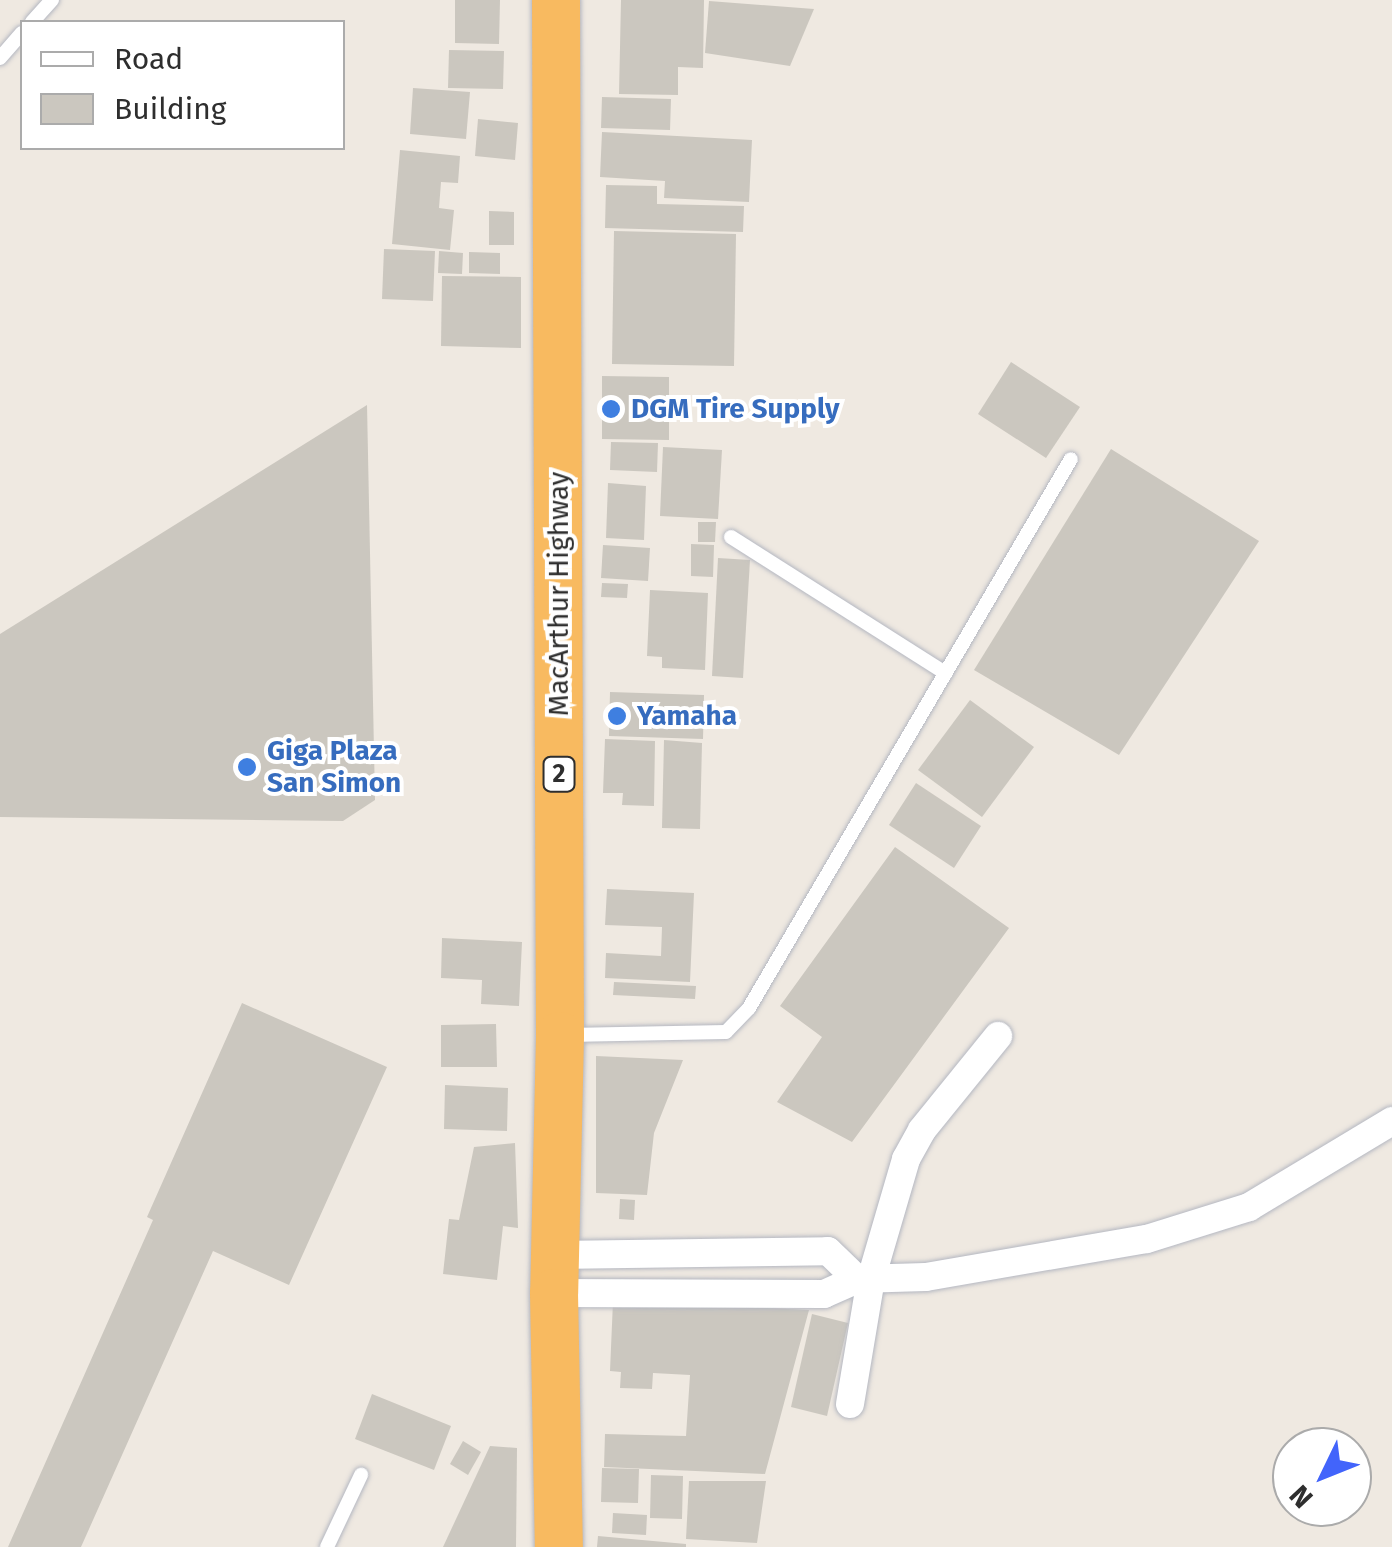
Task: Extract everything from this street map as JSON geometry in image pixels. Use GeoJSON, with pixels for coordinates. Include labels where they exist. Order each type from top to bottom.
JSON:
{"type":"FeatureCollection","features":[{"type":"Feature","properties":{"kind":"highway","name":"MacArthur Highway"},"geometry":{"type":"LineString","coordinates":[[556,0],[560,1036],[554,1274],[558,1547]]}},
{"type":"Feature","properties":{"kind":"street"},"geometry":{"type":"LineString","coordinates":[[850,1404],[864,1279],[906,1159],[922,1130],[998,1036]]}},
{"type":"Feature","properties":{"kind":"street"},"geometry":{"type":"LineString","coordinates":[[554,1274],[682,1294],[824,1294],[864,1279],[926,1277],[1147,1239],[1249,1206],[1392,1121]]}},
{"type":"Feature","properties":{"kind":"street"},"geometry":{"type":"LineString","coordinates":[[554,1274],[680,1253],[828,1251],[864,1279]]}},
{"type":"Feature","properties":{"kind":"street"},"geometry":{"type":"LineString","coordinates":[[748,1294],[750,1252]]}},
{"type":"Feature","properties":{"kind":"street"},"geometry":{"type":"LineString","coordinates":[[680,1253],[682,1294]]}},
{"type":"Feature","properties":{"kind":"lane"},"geometry":{"type":"LineString","coordinates":[[34,20],[52,0]]}},
{"type":"Feature","properties":{"kind":"lane"},"geometry":{"type":"LineString","coordinates":[[0,58],[20,35]]}},
{"type":"Feature","properties":{"kind":"lane"},"geometry":{"type":"LineString","coordinates":[[560,1036],[726,1032],[749,1008],[1071,459]]}},
{"type":"Feature","properties":{"kind":"lane"},"geometry":{"type":"LineString","coordinates":[[731,537],[945,674]]}},
{"type":"Feature","properties":{"kind":"lane"},"geometry":{"type":"LineString","coordinates":[[328,1547],[361,1476]]}},
{"type":"Feature","properties":{"kind":"building"},"geometry":{"type":"Polygon","coordinates":[[[455,0],[500,0],[499,44],[455,43],[455,0]]]}},
{"type":"Feature","properties":{"kind":"building"},"geometry":{"type":"Polygon","coordinates":[[[621,0],[704,0],[703,68],[678,67],[678,95],[619,94],[621,0]]]}},
{"type":"Feature","properties":{"kind":"building"},"geometry":{"type":"Polygon","coordinates":[[[709,1],[814,9],[790,66],[705,53],[709,1]]]}},
{"type":"Feature","properties":{"kind":"building"},"geometry":{"type":"Polygon","coordinates":[[[449,50],[504,51],[503,89],[448,88],[449,50]]]}},
{"type":"Feature","properties":{"kind":"building"},"geometry":{"type":"Polygon","coordinates":[[[413,88],[470,92],[466,139],[410,134],[413,88]]]}},
{"type":"Feature","properties":{"kind":"building"},"geometry":{"type":"Polygon","coordinates":[[[602,97],[671,99],[670,130],[601,128],[602,97]]]}},
{"type":"Feature","properties":{"kind":"building"},"geometry":{"type":"Polygon","coordinates":[[[478,119],[518,123],[515,160],[475,156],[478,119]]]}},
{"type":"Feature","properties":{"kind":"building"},"geometry":{"type":"Polygon","coordinates":[[[602,132],[752,140],[749,202],[664,198],[665,181],[600,177],[602,132]]]}},
{"type":"Feature","properties":{"kind":"building"},"geometry":{"type":"Polygon","coordinates":[[[400,150],[460,156],[458,183],[441,182],[439,208],[454,210],[450,250],[392,244],[400,150]]]}},
{"type":"Feature","properties":{"kind":"building"},"geometry":{"type":"Polygon","coordinates":[[[606,185],[657,186],[657,204],[744,206],[743,232],[605,228],[606,185]]]}},
{"type":"Feature","properties":{"kind":"building"},"geometry":{"type":"Polygon","coordinates":[[[489,211],[514,212],[514,245],[489,245],[489,211]]]}},
{"type":"Feature","properties":{"kind":"building"},"geometry":{"type":"Polygon","coordinates":[[[614,231],[736,234],[734,366],[612,364],[614,231]]]}},
{"type":"Feature","properties":{"kind":"building"},"geometry":{"type":"Polygon","coordinates":[[[384,249],[435,251],[433,301],[382,299],[384,249]]]}},
{"type":"Feature","properties":{"kind":"building"},"geometry":{"type":"Polygon","coordinates":[[[439,251],[463,253],[462,274],[438,273],[439,251]]]}},
{"type":"Feature","properties":{"kind":"building"},"geometry":{"type":"Polygon","coordinates":[[[469,252],[500,253],[500,274],[469,273],[469,252]]]}},
{"type":"Feature","properties":{"kind":"building"},"geometry":{"type":"Polygon","coordinates":[[[442,276],[521,277],[521,348],[441,346],[442,276]]]}},
{"type":"Feature","properties":{"kind":"building"},"geometry":{"type":"Polygon","coordinates":[[[1011,362],[1080,407],[1046,458],[978,414],[1011,362]]]}},
{"type":"Feature","properties":{"kind":"building"},"geometry":{"type":"Polygon","coordinates":[[[602,376],[669,377],[669,440],[602,439],[602,376]]]}},
{"type":"Feature","properties":{"kind":"building"},"geometry":{"type":"Polygon","coordinates":[[[367,405],[375,800],[343,821],[0,817],[0,634],[367,405]]]}},
{"type":"Feature","properties":{"kind":"building"},"geometry":{"type":"Polygon","coordinates":[[[611,442],[658,443],[657,472],[610,470],[611,442]]]}},
{"type":"Feature","properties":{"kind":"building"},"geometry":{"type":"Polygon","coordinates":[[[663,447],[722,450],[718,519],[660,516],[663,447]]]}},
{"type":"Feature","properties":{"kind":"building"},"geometry":{"type":"Polygon","coordinates":[[[1111,449],[1259,541],[1119,755],[974,670],[1111,449]]]}},
{"type":"Feature","properties":{"kind":"building"},"geometry":{"type":"Polygon","coordinates":[[[608,483],[646,486],[644,540],[606,538],[608,483]]]}},
{"type":"Feature","properties":{"kind":"building"},"geometry":{"type":"Polygon","coordinates":[[[698,522],[716,522],[715,542],[698,542],[698,522]]]}},
{"type":"Feature","properties":{"kind":"building"},"geometry":{"type":"Polygon","coordinates":[[[691,544],[714,545],[713,577],[691,576],[691,544]]]}},
{"type":"Feature","properties":{"kind":"building"},"geometry":{"type":"Polygon","coordinates":[[[603,545],[650,548],[648,581],[601,578],[603,545]]]}},
{"type":"Feature","properties":{"kind":"building"},"geometry":{"type":"Polygon","coordinates":[[[718,558],[750,560],[743,678],[712,676],[718,558]]]}},
{"type":"Feature","properties":{"kind":"building"},"geometry":{"type":"Polygon","coordinates":[[[602,583],[628,584],[627,598],[601,597],[602,583]]]}},
{"type":"Feature","properties":{"kind":"building"},"geometry":{"type":"Polygon","coordinates":[[[650,590],[708,593],[705,670],[662,668],[662,657],[647,656],[650,590]]]}},
{"type":"Feature","properties":{"kind":"building"},"geometry":{"type":"Polygon","coordinates":[[[610,692],[704,695],[703,739],[609,736],[610,692]]]}},
{"type":"Feature","properties":{"kind":"building"},"geometry":{"type":"Polygon","coordinates":[[[970,700],[1034,747],[982,817],[918,770],[970,700]]]}},
{"type":"Feature","properties":{"kind":"building"},"geometry":{"type":"Polygon","coordinates":[[[605,739],[655,741],[654,806],[622,805],[623,793],[603,793],[605,739]]]}},
{"type":"Feature","properties":{"kind":"building"},"geometry":{"type":"Polygon","coordinates":[[[664,740],[702,743],[700,829],[662,828],[664,740]]]}},
{"type":"Feature","properties":{"kind":"building"},"geometry":{"type":"Polygon","coordinates":[[[916,783],[981,826],[954,868],[889,825],[916,783]]]}},
{"type":"Feature","properties":{"kind":"building"},"geometry":{"type":"Polygon","coordinates":[[[895,847],[1009,928],[852,1142],[777,1102],[822,1037],[780,1006],[895,847]]]}},
{"type":"Feature","properties":{"kind":"building"},"geometry":{"type":"Polygon","coordinates":[[[607,889],[694,893],[690,982],[605,978],[606,953],[661,956],[662,927],[605,925],[607,889]]]}},
{"type":"Feature","properties":{"kind":"building"},"geometry":{"type":"Polygon","coordinates":[[[442,938],[522,942],[519,1006],[481,1004],[482,980],[441,978],[442,938]]]}},
{"type":"Feature","properties":{"kind":"building"},"geometry":{"type":"Polygon","coordinates":[[[614,982],[696,986],[695,999],[613,995],[614,982]]]}},
{"type":"Feature","properties":{"kind":"building"},"geometry":{"type":"Polygon","coordinates":[[[242,1003],[387,1067],[289,1285],[213,1251],[81,1547],[8,1547],[153,1220],[147,1217],[242,1003]]]}},
{"type":"Feature","properties":{"kind":"building"},"geometry":{"type":"Polygon","coordinates":[[[496,1024],[497,1067],[441,1067],[441,1025],[496,1024]]]}},
{"type":"Feature","properties":{"kind":"building"},"geometry":{"type":"Polygon","coordinates":[[[596,1056],[683,1060],[654,1133],[647,1195],[596,1193],[596,1056]]]}},
{"type":"Feature","properties":{"kind":"building"},"geometry":{"type":"Polygon","coordinates":[[[445,1085],[508,1088],[507,1131],[444,1129],[445,1085]]]}},
{"type":"Feature","properties":{"kind":"building"},"geometry":{"type":"Polygon","coordinates":[[[515,1143],[518,1228],[503,1226],[497,1280],[443,1274],[449,1219],[459,1220],[474,1147],[515,1143]]]}},
{"type":"Feature","properties":{"kind":"building"},"geometry":{"type":"Polygon","coordinates":[[[620,1199],[635,1200],[634,1220],[619,1219],[620,1199]]]}},
{"type":"Feature","properties":{"kind":"building"},"geometry":{"type":"Polygon","coordinates":[[[613,1301],[809,1310],[765,1474],[604,1467],[605,1434],[686,1436],[690,1375],[653,1373],[652,1389],[620,1388],[621,1372],[610,1371],[613,1301]]]}},
{"type":"Feature","properties":{"kind":"building"},"geometry":{"type":"Polygon","coordinates":[[[812,1314],[848,1323],[827,1416],[791,1407],[812,1314]]]}},
{"type":"Feature","properties":{"kind":"building"},"geometry":{"type":"Polygon","coordinates":[[[372,1394],[451,1426],[434,1470],[355,1439],[372,1394]]]}},
{"type":"Feature","properties":{"kind":"building"},"geometry":{"type":"Polygon","coordinates":[[[463,1441],[481,1452],[468,1475],[450,1464],[463,1441]]]}},
{"type":"Feature","properties":{"kind":"building"},"geometry":{"type":"Polygon","coordinates":[[[490,1446],[517,1448],[516,1547],[443,1547],[490,1446]]]}},
{"type":"Feature","properties":{"kind":"building"},"geometry":{"type":"Polygon","coordinates":[[[602,1468],[639,1469],[638,1503],[601,1502],[602,1468]]]}},
{"type":"Feature","properties":{"kind":"building"},"geometry":{"type":"Polygon","coordinates":[[[651,1475],[683,1476],[682,1519],[650,1518],[651,1475]]]}},
{"type":"Feature","properties":{"kind":"building"},"geometry":{"type":"Polygon","coordinates":[[[689,1481],[766,1481],[757,1543],[686,1539],[689,1481]]]}},
{"type":"Feature","properties":{"kind":"building"},"geometry":{"type":"Polygon","coordinates":[[[613,1513],[647,1515],[646,1535],[612,1533],[613,1513]]]}},
{"type":"Feature","properties":{"kind":"building"},"geometry":{"type":"Polygon","coordinates":[[[598,1536],[686,1544],[686,1547],[597,1547],[598,1536]]]}},
{"type":"Feature","properties":{"kind":"place","name":"DGM Tire Supply"},"geometry":{"type":"Point","coordinates":[611,409]}},
{"type":"Feature","properties":{"kind":"place","name":"Yamaha"},"geometry":{"type":"Point","coordinates":[617,716]}},
{"type":"Feature","properties":{"kind":"place","name":"Giga Plaza San Simon"},"geometry":{"type":"Point","coordinates":[247,767]}}]}
